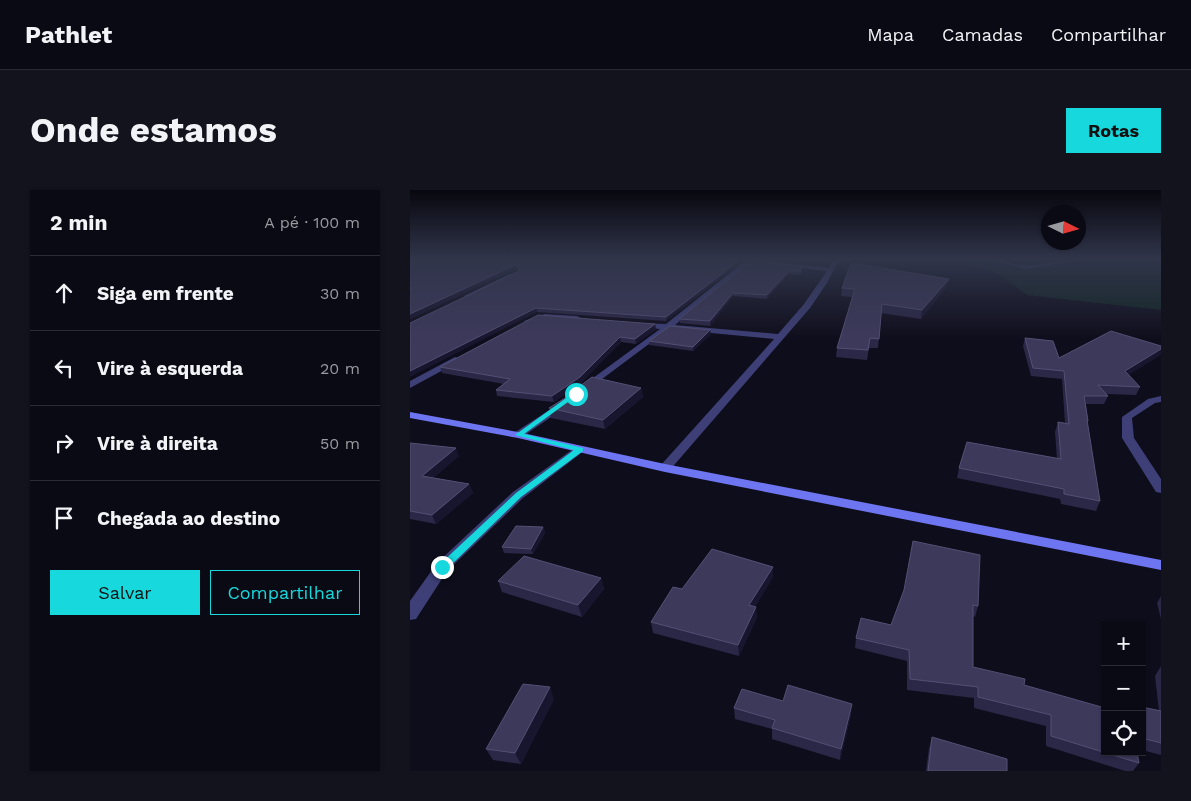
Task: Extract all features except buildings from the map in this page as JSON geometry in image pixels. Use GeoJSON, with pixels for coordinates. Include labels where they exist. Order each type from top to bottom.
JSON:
{"type":"FeatureCollection","features":[{"type":"Feature","properties":{"kind":"main road"},"geometry":{"type":"LineString","coordinates":[[410,415],[518,435],[664,468],[1161,565]]}},
{"type":"Feature","properties":{"kind":"street"},"geometry":{"type":"LineString","coordinates":[[461,299],[488,286]]}},
{"type":"Feature","properties":{"kind":"street"},"geometry":{"type":"LineString","coordinates":[[518,435],[667,327],[716,286]]}},
{"type":"Feature","properties":{"kind":"street"},"geometry":{"type":"LineString","coordinates":[[664,468],[807,306],[821,286]]}},
{"type":"Feature","properties":{"kind":"street"},"geometry":{"type":"LineString","coordinates":[[518,327],[538,316],[587,320]]}},
{"type":"Feature","properties":{"kind":"street"},"geometry":{"type":"LineString","coordinates":[[633,324],[709,329],[778,337]]}},
{"type":"Feature","properties":{"kind":"street"},"geometry":{"type":"LineString","coordinates":[[410,384],[459,358]]}},
{"type":"Feature","properties":{"kind":"street"},"geometry":{"type":"LineString","coordinates":[[1161,399],[1152,401],[1127,417],[1128,438],[1161,489]]}},
{"type":"Feature","properties":{"kind":"street"},"geometry":{"type":"LineString","coordinates":[[410,614],[442,567],[518,495],[580,449]]}},
{"type":"Feature","properties":{"kind":"green space"},"geometry":{"type":"Polygon","coordinates":[[[1015,286],[1161,286],[1161,310],[1027,295],[1015,286]]]}},
{"type":"Feature","properties":{"kind":"route"},"geometry":{"type":"LineString","coordinates":[[442,567],[518,495],[580,449],[518,435],[576,394]]}}]}
